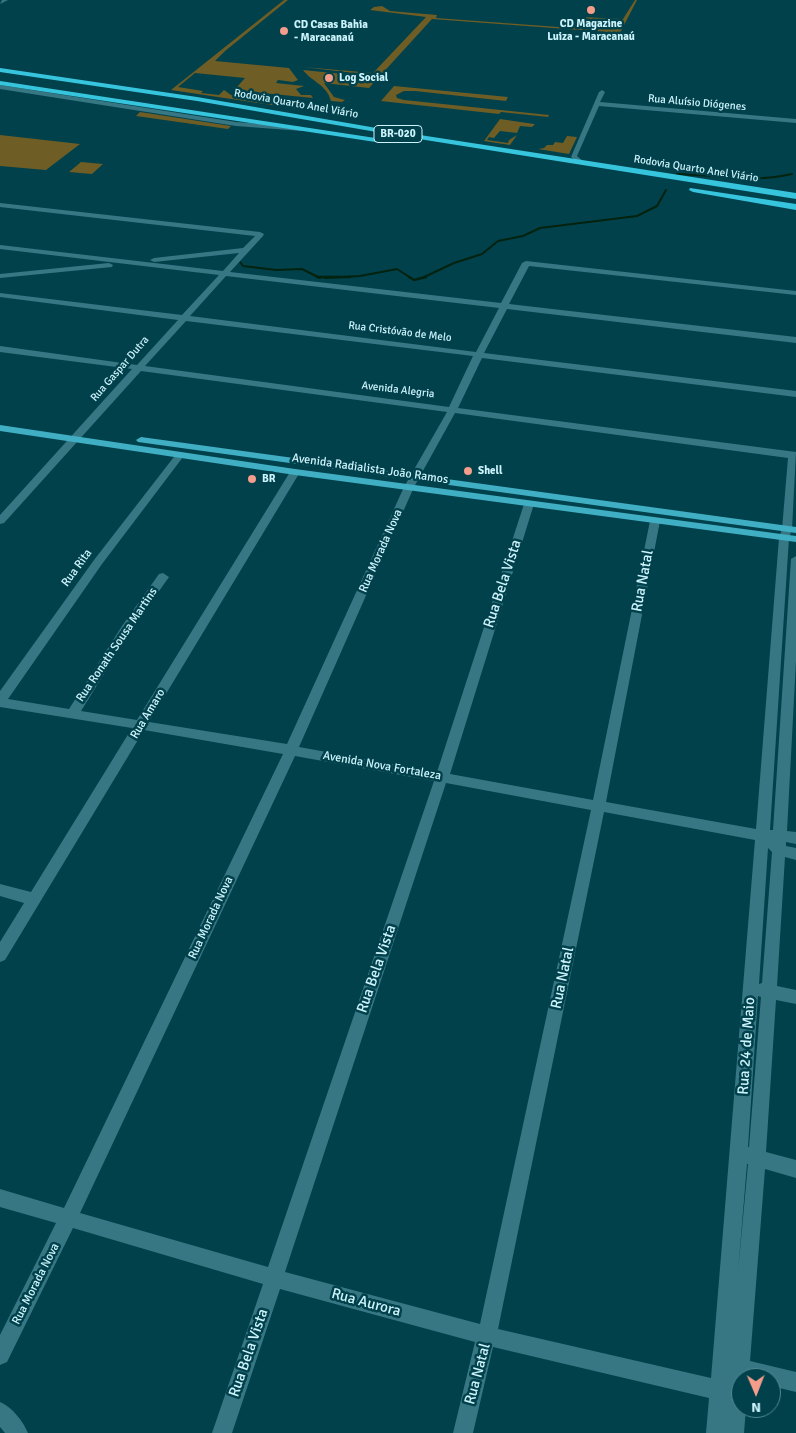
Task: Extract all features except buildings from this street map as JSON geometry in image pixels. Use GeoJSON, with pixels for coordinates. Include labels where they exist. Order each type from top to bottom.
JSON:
{"type":"FeatureCollection","features":[{"type":"Feature","properties":{"kind":"highway","name":"Rodovia Quarto Anel Viário"},"geometry":{"type":"LineString","coordinates":[[0,70],[197,98],[394,133],[796,196]]}},
{"type":"Feature","properties":{"kind":"highway","name":"Rodovia Quarto Anel Viário"},"geometry":{"type":"LineString","coordinates":[[0,85],[394,143]]}},
{"type":"Feature","properties":{"kind":"highway"},"geometry":{"type":"LineString","coordinates":[[95,98],[132,100],[140,97],[132,92],[109,86]]}},
{"type":"Feature","properties":{"kind":"highway"},"geometry":{"type":"LineString","coordinates":[[175,110],[148,104],[148,101],[164,98],[197,98]]}},
{"type":"Feature","properties":{"kind":"highway"},"geometry":{"type":"LineString","coordinates":[[632,170],[632,180]]}},
{"type":"Feature","properties":{"kind":"highway","name":"Rodovia Quarto Anel Viário"},"geometry":{"type":"LineString","coordinates":[[680,188],[796,207]]}},
{"type":"Feature","properties":{"kind":"main road","name":"Avenida Radialista João Ramos"},"geometry":{"type":"LineString","coordinates":[[0,421],[180,455],[295,472],[412,483],[529,504],[655,521],[791,534]]}},
{"type":"Feature","properties":{"kind":"main road","name":"Avenida Radialista João Ramos"},"geometry":{"type":"LineString","coordinates":[[0,428],[77,436],[791,534]]}},
{"type":"Feature","properties":{"kind":"street"},"geometry":{"type":"LineString","coordinates":[[0,3],[6,0]]}},
{"type":"Feature","properties":{"kind":"street"},"geometry":{"type":"LineString","coordinates":[[0,85],[222,122],[302,129]]}},
{"type":"Feature","properties":{"kind":"street"},"geometry":{"type":"LineString","coordinates":[[582,163],[574,156],[602,92]]}},
{"type":"Feature","properties":{"kind":"street","name":"Rua Aluísio Diógenes"},"geometry":{"type":"LineString","coordinates":[[597,104],[796,121]]}},
{"type":"Feature","properties":{"kind":"street"},"geometry":{"type":"LineString","coordinates":[[0,205],[11,206]]}},
{"type":"Feature","properties":{"kind":"street"},"geometry":{"type":"LineString","coordinates":[[0,214],[11,206]]}},
{"type":"Feature","properties":{"kind":"street","name":"Rua Gaspar Dutra"},"geometry":{"type":"LineString","coordinates":[[0,521],[260,234],[11,206]]}},
{"type":"Feature","properties":{"kind":"street"},"geometry":{"type":"LineString","coordinates":[[0,247],[796,340]]}},
{"type":"Feature","properties":{"kind":"street"},"geometry":{"type":"LineString","coordinates":[[0,276],[246,250]]}},
{"type":"Feature","properties":{"kind":"street","name":"Rua Morada Nova"},"geometry":{"type":"LineString","coordinates":[[0,1354],[68,1219],[291,750],[412,483],[453,409],[526,263],[796,293]]}},
{"type":"Feature","properties":{"kind":"street","name":"Rua Cristóvão de Melo"},"geometry":{"type":"LineString","coordinates":[[0,295],[796,394]]}},
{"type":"Feature","properties":{"kind":"street","name":"Avenida Alegria"},"geometry":{"type":"LineString","coordinates":[[0,349],[795,455]]}},
{"type":"Feature","properties":{"kind":"street","name":"Rua Rita"},"geometry":{"type":"LineString","coordinates":[[0,701],[98,562],[180,455]]}},
{"type":"Feature","properties":{"kind":"street","name":"Rua 24 de Maio"},"geometry":{"type":"LineString","coordinates":[[716,1433],[728,1393],[757,1160],[779,843],[777,756],[791,567],[795,455]]}},
{"type":"Feature","properties":{"kind":"street","name":"Rua Amaro"},"geometry":{"type":"LineString","coordinates":[[0,956],[142,726],[295,472]]}},
{"type":"Feature","properties":{"kind":"street","name":"Rua Bela Vista"},"geometry":{"type":"LineString","coordinates":[[222,1433],[442,777],[529,504]]}},
{"type":"Feature","properties":{"kind":"street","name":"Rua Natal"},"geometry":{"type":"LineString","coordinates":[[463,1433],[488,1336],[600,806],[655,521]]}},
{"type":"Feature","properties":{"kind":"street","name":"Rua Ronath Sousa Martins"},"geometry":{"type":"LineString","coordinates":[[72,714],[126,629],[163,577]]}},
{"type":"Feature","properties":{"kind":"street","name":"Avenida Nova Fortaleza"},"geometry":{"type":"LineString","coordinates":[[0,701],[291,750],[763,836]]}},
{"type":"Feature","properties":{"kind":"street","name":"Rua 24 de Maio"},"geometry":{"type":"LineString","coordinates":[[731,1365],[739,1153],[763,836],[777,756]]}},
{"type":"Feature","properties":{"kind":"street"},"geometry":{"type":"LineString","coordinates":[[763,836],[779,843],[796,854]]}},
{"type":"Feature","properties":{"kind":"street"},"geometry":{"type":"LineString","coordinates":[[779,843],[796,838]]}},
{"type":"Feature","properties":{"kind":"street"},"geometry":{"type":"LineString","coordinates":[[0,890],[34,899]]}},
{"type":"Feature","properties":{"kind":"street"},"geometry":{"type":"LineString","coordinates":[[752,988],[796,997]]}},
{"type":"Feature","properties":{"kind":"street"},"geometry":{"type":"LineString","coordinates":[[739,1153],[757,1160],[796,1169]]}},
{"type":"Feature","properties":{"kind":"street","name":"Rua Aurora"},"geometry":{"type":"LineString","coordinates":[[0,1198],[274,1278],[488,1336],[728,1393]]}},
{"type":"Feature","properties":{"kind":"street"},"geometry":{"type":"LineString","coordinates":[[731,1365],[796,1382]]}},
{"type":"Feature","properties":{"kind":"street","name":"Rua 24 de Maio"},"geometry":{"type":"LineString","coordinates":[[728,1393],[734,1433]]}},
{"type":"Feature","properties":{"kind":"street"},"geometry":{"type":"LineString","coordinates":[[0,1412],[18,1433]]}},
{"type":"Feature","properties":{"kind":"shaded area"},"geometry":{"type":"Polygon","coordinates":[[[284,0],[288,0],[215,61],[289,68],[298,80],[293,82],[278,80],[276,83],[304,86],[296,89],[301,95],[311,95],[313,98],[242,91],[237,87],[245,78],[195,73],[178,87],[219,95],[224,90],[231,95],[319,105],[323,109],[305,110],[171,90],[284,0]]]}},
{"type":"Feature","properties":{"kind":"shaded area"},"geometry":{"type":"Polygon","coordinates":[[[635,0],[637,0],[620,33],[432,19],[369,88],[324,83],[334,97],[345,100],[342,102],[331,101],[323,87],[303,70],[373,77],[374,75],[303,67],[373,73],[426,17],[370,10],[374,7],[382,6],[390,11],[437,15],[436,18],[572,28],[577,20],[582,17],[623,19],[635,0]]]}},
{"type":"Feature","properties":{"kind":"shaded area"},"geometry":{"type":"Polygon","coordinates":[[[394,86],[508,97],[506,101],[415,91],[404,91],[396,95],[397,98],[404,100],[549,115],[548,117],[501,112],[499,114],[381,101],[394,86]]]}},
{"type":"Feature","properties":{"kind":"shaded area"},"geometry":{"type":"Polygon","coordinates":[[[140,112],[231,126],[228,129],[136,116],[140,112]]]}},
{"type":"Feature","properties":{"kind":"shaded area"},"geometry":{"type":"Polygon","coordinates":[[[500,119],[535,124],[532,127],[520,126],[517,133],[500,131],[494,138],[489,137],[487,140],[508,143],[509,140],[517,135],[510,145],[484,141],[500,119]]]}},
{"type":"Feature","properties":{"kind":"shaded area"},"geometry":{"type":"Polygon","coordinates":[[[0,135],[80,144],[46,170],[0,166],[0,135]]]}},
{"type":"Feature","properties":{"kind":"shaded area"},"geometry":{"type":"Polygon","coordinates":[[[567,136],[577,137],[569,154],[538,149],[544,148],[547,145],[553,145],[555,142],[563,143],[567,136]]]}},
{"type":"Feature","properties":{"kind":"shaded area"},"geometry":{"type":"Polygon","coordinates":[[[81,162],[103,164],[92,174],[171,181],[69,172],[81,162]]]}},
{"type":"Feature","properties":{"kind":"waterway"},"geometry":{"type":"LineString","coordinates":[[677,174],[749,178],[778,177],[792,174]]}},
{"type":"Feature","properties":{"kind":"waterway"},"geometry":{"type":"LineString","coordinates":[[422,278],[454,263],[482,254],[498,241],[523,236],[540,228],[637,216],[657,206],[666,190]]}},
{"type":"Feature","properties":{"kind":"waterway"},"geometry":{"type":"LineString","coordinates":[[240,262],[243,266],[276,270],[302,269],[318,277]]}},
{"type":"Feature","properties":{"kind":"waterway"},"geometry":{"type":"LineString","coordinates":[[342,277],[360,276],[397,269],[411,278]]}},
{"type":"Feature","properties":{"kind":"waterway"},"geometry":{"type":"LineString","coordinates":[[318,277],[342,277]]}},
{"type":"Feature","properties":{"kind":"waterway"},"geometry":{"type":"LineString","coordinates":[[325,278],[342,277]]}},
{"type":"Feature","properties":{"kind":"waterway"},"geometry":{"type":"LineString","coordinates":[[342,277],[350,277]]}},
{"type":"Feature","properties":{"kind":"waterway"},"geometry":{"type":"LineString","coordinates":[[409,277],[414,280],[422,278]]}},
{"type":"Feature","properties":{"kind":"waterway"},"geometry":{"type":"LineString","coordinates":[[422,278],[426,277]]}},
{"type":"Feature","properties":{"kind":"place","name":"CD Magazine Luiza - Maracanaú"},"geometry":{"type":"Point","coordinates":[591,10]}},
{"type":"Feature","properties":{"kind":"place","name":"CD Casas Bahia - Maracanaú"},"geometry":{"type":"Point","coordinates":[284,31]}},
{"type":"Feature","properties":{"kind":"place","name":"Log Social"},"geometry":{"type":"Point","coordinates":[329,78]}},
{"type":"Feature","properties":{"kind":"place","name":"Shell"},"geometry":{"type":"Point","coordinates":[468,471]}},
{"type":"Feature","properties":{"kind":"place","name":"BR"},"geometry":{"type":"Point","coordinates":[252,479]}}]}
